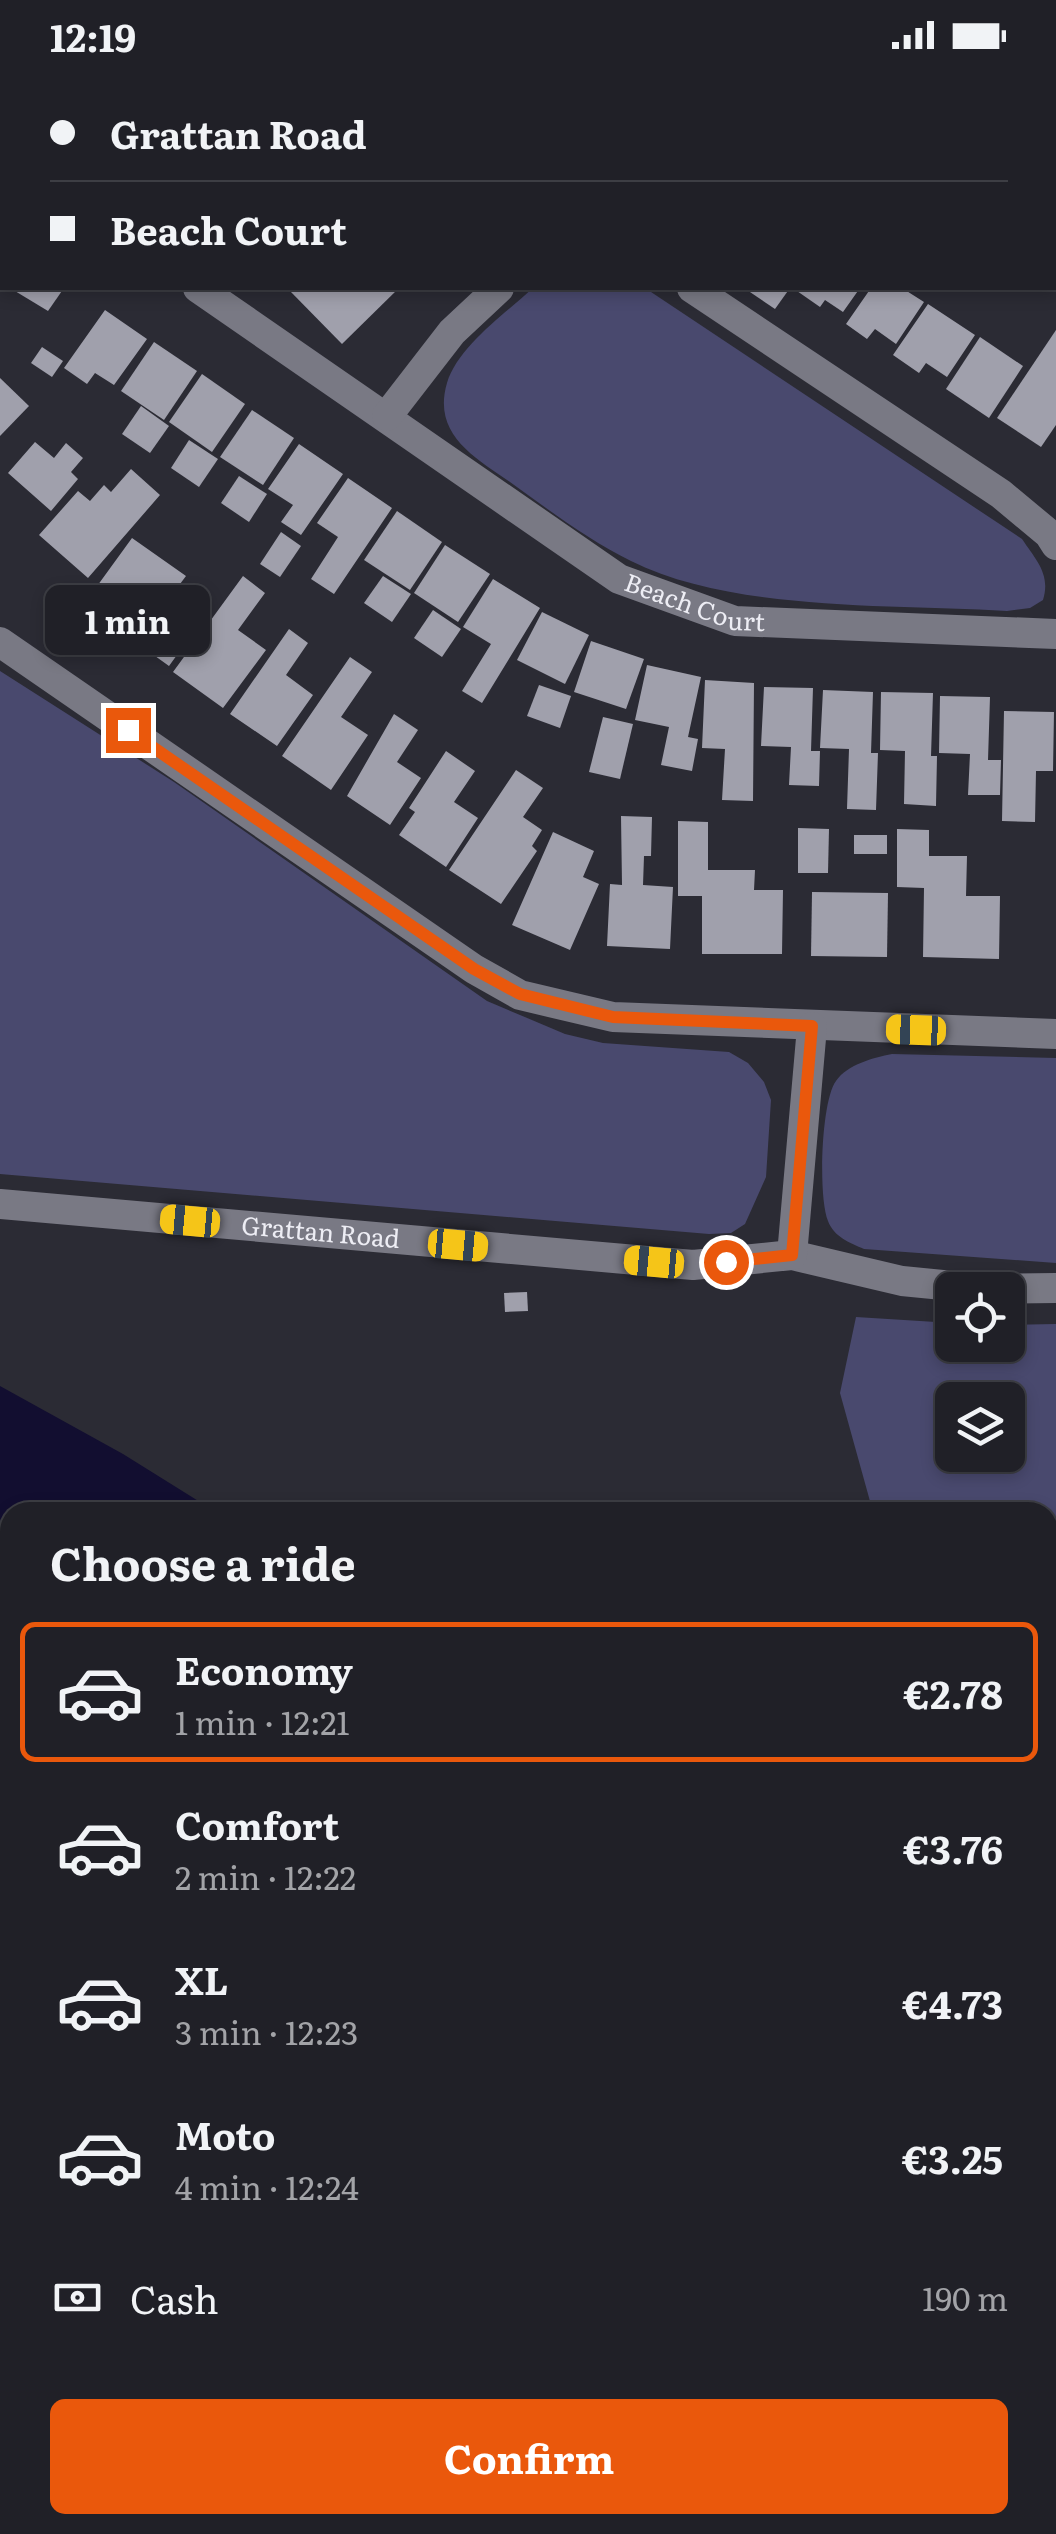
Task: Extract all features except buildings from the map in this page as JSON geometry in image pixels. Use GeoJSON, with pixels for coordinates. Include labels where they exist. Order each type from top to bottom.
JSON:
{"type":"FeatureCollection","features":[{"type":"Feature","properties":{"kind":"street","name":"Beach Court"},"geometry":{"type":"LineString","coordinates":[[201,290],[619,578],[735,620],[1056,634]]}},
{"type":"Feature","properties":{"kind":"street"},"geometry":{"type":"LineString","coordinates":[[386,416],[452,332],[497,290]]}},
{"type":"Feature","properties":{"kind":"street"},"geometry":{"type":"LineString","coordinates":[[695,290],[1002,494],[1049,534],[1056,545]]}},
{"type":"Feature","properties":{"kind":"street"},"geometry":{"type":"LineString","coordinates":[[0,642],[474,969],[520,994],[613,1017],[1056,1034]]}},
{"type":"Feature","properties":{"kind":"street"},"geometry":{"type":"LineString","coordinates":[[792,1255],[812,1026]]}},
{"type":"Feature","properties":{"kind":"street","name":"Grattan Road"},"geometry":{"type":"LineString","coordinates":[[0,1204],[693,1265],[792,1255],[902,1282],[984,1289],[1056,1288]]}},
{"type":"Feature","properties":{"kind":"shaded area"},"geometry":{"type":"Polygon","coordinates":[[[531,290],[648,290],[1022,539],[1044,575],[1043,600],[1030,608],[1007,611],[814,602],[717,589],[672,578],[631,561],[599,544],[483,463],[451,430],[445,416],[447,383],[461,356],[531,290]]]}},
{"type":"Feature","properties":{"kind":"shaded area"},"geometry":{"type":"Polygon","coordinates":[[[0,671],[174,782],[487,1001],[565,1034],[603,1043],[729,1052],[748,1063],[764,1082],[771,1100],[766,1177],[745,1224],[731,1233],[709,1234],[0,1174],[0,671]]]}},
{"type":"Feature","properties":{"kind":"shaded area"},"geometry":{"type":"Polygon","coordinates":[[[892,1054],[1056,1058],[1056,1263],[864,1249],[834,1231],[825,1209],[822,1171],[831,1092],[847,1070],[892,1054]]]}},
{"type":"Feature","properties":{"kind":"shaded area"},"geometry":{"type":"Polygon","coordinates":[[[856,1317],[935,1322],[935,1362],[1025,1362],[1025,1325],[1056,1324],[1056,1502],[870,1502],[840,1393],[856,1317]]]}},
{"type":"Feature","properties":{"kind":"shaded area"},"geometry":{"type":"Polygon","coordinates":[[[0,1386],[200,1502],[0,1502],[0,1386]]]}},
{"type":"Feature","properties":{"kind":"route"},"geometry":{"type":"LineString","coordinates":[[128,730],[474,969],[520,994],[613,1017],[812,1026],[792,1255],[726,1262]]}}]}
